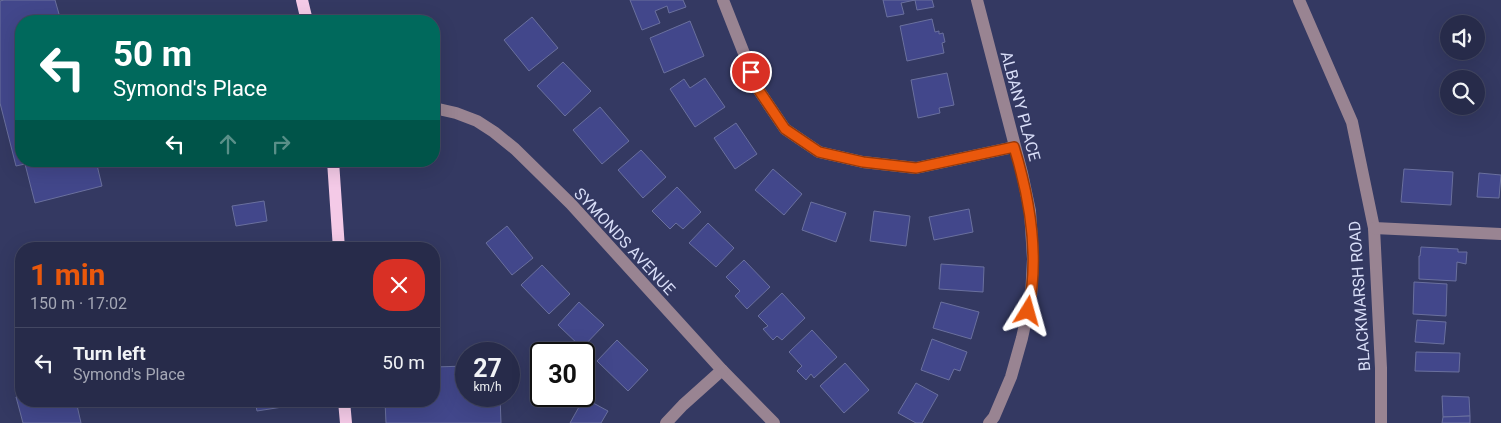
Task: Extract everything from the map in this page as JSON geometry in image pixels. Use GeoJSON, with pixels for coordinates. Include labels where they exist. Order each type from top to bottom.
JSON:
{"type":"FeatureCollection","features":[{"type":"Feature","properties":{"kind":"main road"},"geometry":{"type":"LineString","coordinates":[[302,0],[306,15]]}},
{"type":"Feature","properties":{"kind":"main road"},"geometry":{"type":"LineString","coordinates":[[333,167],[339,242]]}},
{"type":"Feature","properties":{"kind":"main road"},"geometry":{"type":"LineString","coordinates":[[345,407],[346,423]]}},
{"type":"Feature","properties":{"kind":"street"},"geometry":{"type":"LineString","coordinates":[[723,0],[758,89],[785,129],[819,152],[863,162],[916,168],[1014,147]]}},
{"type":"Feature","properties":{"kind":"street","name":"ALBANY PLACE"},"geometry":{"type":"LineString","coordinates":[[977,0],[1022,173],[1030,211],[1033,259],[1031,297],[1022,338],[1011,377],[994,417],[989,423]]}},
{"type":"Feature","properties":{"kind":"street","name":"BLACKMARSH ROAD"},"geometry":{"type":"LineString","coordinates":[[1299,0],[1352,122],[1374,228],[1381,368],[1381,423]]}},
{"type":"Feature","properties":{"kind":"street","name":"SYMONDS AVENUE"},"geometry":{"type":"LineString","coordinates":[[440,109],[476,121],[494,132],[515,149],[571,204],[722,370],[774,423]]}},
{"type":"Feature","properties":{"kind":"street"},"geometry":{"type":"LineString","coordinates":[[1374,228],[1501,234]]}},
{"type":"Feature","properties":{"kind":"street"},"geometry":{"type":"LineString","coordinates":[[666,423],[722,370]]}},
{"type":"Feature","properties":{"kind":"building"},"geometry":{"type":"Polygon","coordinates":[[[55,0],[59,15],[15,15],[15,162],[0,103],[0,1],[55,0]]]}},
{"type":"Feature","properties":{"kind":"building"},"geometry":{"type":"Polygon","coordinates":[[[630,0],[683,0],[686,7],[669,13],[667,6],[655,11],[660,23],[642,30],[630,0]]]}},
{"type":"Feature","properties":{"kind":"building"},"geometry":{"type":"Polygon","coordinates":[[[883,0],[915,0],[901,3],[904,14],[887,17],[883,0]]]}},
{"type":"Feature","properties":{"kind":"building"},"geometry":{"type":"Polygon","coordinates":[[[915,0],[932,0],[934,7],[917,10],[915,0]]]}},
{"type":"Feature","properties":{"kind":"building"},"geometry":{"type":"Polygon","coordinates":[[[532,17],[558,48],[529,71],[504,40],[532,17]]]}},
{"type":"Feature","properties":{"kind":"building"},"geometry":{"type":"Polygon","coordinates":[[[932,19],[935,32],[943,33],[945,42],[942,43],[944,53],[907,61],[900,26],[932,19]]]}},
{"type":"Feature","properties":{"kind":"building"},"geometry":{"type":"Polygon","coordinates":[[[690,21],[704,56],[664,73],[650,38],[690,21]]]}},
{"type":"Feature","properties":{"kind":"building"},"geometry":{"type":"Polygon","coordinates":[[[563,62],[591,91],[565,116],[537,86],[563,62]]]}},
{"type":"Feature","properties":{"kind":"building"},"geometry":{"type":"Polygon","coordinates":[[[947,73],[954,105],[939,108],[940,113],[918,118],[911,80],[947,73]]]}},
{"type":"Feature","properties":{"kind":"building"},"geometry":{"type":"Polygon","coordinates":[[[705,78],[725,107],[695,127],[670,89],[684,79],[690,88],[705,78]]]}},
{"type":"Feature","properties":{"kind":"building"},"geometry":{"type":"Polygon","coordinates":[[[600,107],[629,141],[602,164],[573,130],[600,107]]]}},
{"type":"Feature","properties":{"kind":"building"},"geometry":{"type":"Polygon","coordinates":[[[736,123],[757,154],[735,169],[714,138],[736,123]]]}},
{"type":"Feature","properties":{"kind":"building"},"geometry":{"type":"Polygon","coordinates":[[[641,150],[666,177],[643,198],[618,170],[641,150]]]}},
{"type":"Feature","properties":{"kind":"building"},"geometry":{"type":"Polygon","coordinates":[[[26,167],[97,167],[102,186],[35,203],[26,167]]]}},
{"type":"Feature","properties":{"kind":"building"},"geometry":{"type":"Polygon","coordinates":[[[773,169],[802,194],[784,215],[755,190],[773,169]]]}},
{"type":"Feature","properties":{"kind":"building"},"geometry":{"type":"Polygon","coordinates":[[[1404,169],[1453,172],[1451,205],[1401,202],[1404,169]]]}},
{"type":"Feature","properties":{"kind":"building"},"geometry":{"type":"Polygon","coordinates":[[[1479,173],[1501,175],[1499,198],[1477,197],[1479,173]]]}},
{"type":"Feature","properties":{"kind":"building"},"geometry":{"type":"Polygon","coordinates":[[[677,187],[701,212],[683,229],[676,223],[670,229],[652,211],[677,187]]]}},
{"type":"Feature","properties":{"kind":"building"},"geometry":{"type":"Polygon","coordinates":[[[264,201],[267,221],[236,226],[232,206],[264,201]]]}},
{"type":"Feature","properties":{"kind":"building"},"geometry":{"type":"Polygon","coordinates":[[[811,202],[846,213],[836,242],[802,230],[811,202]]]}},
{"type":"Feature","properties":{"kind":"building"},"geometry":{"type":"Polygon","coordinates":[[[969,209],[973,232],[934,240],[929,217],[969,209]]]}},
{"type":"Feature","properties":{"kind":"building"},"geometry":{"type":"Polygon","coordinates":[[[874,211],[910,216],[906,246],[870,241],[874,211]]]}},
{"type":"Feature","properties":{"kind":"building"},"geometry":{"type":"Polygon","coordinates":[[[708,223],[734,248],[716,267],[689,243],[708,223]]]}},
{"type":"Feature","properties":{"kind":"building"},"geometry":{"type":"Polygon","coordinates":[[[507,226],[533,258],[512,275],[486,243],[507,226]]]}},
{"type":"Feature","properties":{"kind":"building"},"geometry":{"type":"Polygon","coordinates":[[[1421,247],[1458,249],[1458,252],[1467,252],[1466,264],[1457,262],[1456,281],[1419,279],[1421,247]]]}},
{"type":"Feature","properties":{"kind":"building"},"geometry":{"type":"Polygon","coordinates":[[[744,260],[770,287],[747,309],[735,296],[740,291],[726,277],[744,260]]]}},
{"type":"Feature","properties":{"kind":"building"},"geometry":{"type":"Polygon","coordinates":[[[941,264],[984,267],[983,292],[939,289],[941,264]]]}},
{"type":"Feature","properties":{"kind":"building"},"geometry":{"type":"Polygon","coordinates":[[[542,265],[570,294],[549,314],[521,285],[542,265]]]}},
{"type":"Feature","properties":{"kind":"building"},"geometry":{"type":"Polygon","coordinates":[[[1414,282],[1447,284],[1446,316],[1413,314],[1414,282]]]}},
{"type":"Feature","properties":{"kind":"building"},"geometry":{"type":"Polygon","coordinates":[[[782,293],[805,318],[782,340],[777,336],[773,340],[763,329],[768,326],[758,316],[782,293]]]}},
{"type":"Feature","properties":{"kind":"building"},"geometry":{"type":"Polygon","coordinates":[[[579,302],[604,325],[588,342],[576,342],[558,325],[579,302]]]}},
{"type":"Feature","properties":{"kind":"building"},"geometry":{"type":"Polygon","coordinates":[[[941,302],[979,312],[971,339],[933,328],[941,302]]]}},
{"type":"Feature","properties":{"kind":"building"},"geometry":{"type":"Polygon","coordinates":[[[1417,320],[1446,322],[1444,344],[1415,342],[1417,320]]]}},
{"type":"Feature","properties":{"kind":"building"},"geometry":{"type":"Polygon","coordinates":[[[812,330],[837,357],[814,378],[811,374],[806,380],[797,371],[802,366],[789,352],[812,330]]]}},
{"type":"Feature","properties":{"kind":"building"},"geometry":{"type":"Polygon","coordinates":[[[932,339],[967,352],[960,371],[954,369],[949,380],[921,370],[932,339]]]}},
{"type":"Feature","properties":{"kind":"building"},"geometry":{"type":"Polygon","coordinates":[[[617,340],[648,370],[628,391],[597,361],[617,340]]]}},
{"type":"Feature","properties":{"kind":"building"},"geometry":{"type":"Polygon","coordinates":[[[1416,352],[1460,353],[1459,372],[1415,371],[1416,352]]]}},
{"type":"Feature","properties":{"kind":"building"},"geometry":{"type":"Polygon","coordinates":[[[845,363],[869,390],[844,413],[820,386],[845,363]]]}},
{"type":"Feature","properties":{"kind":"building"},"geometry":{"type":"Polygon","coordinates":[[[455,366],[455,407],[500,407],[501,423],[386,423],[385,407],[440,407],[440,367],[455,366]]]}},
{"type":"Feature","properties":{"kind":"building"},"geometry":{"type":"Polygon","coordinates":[[[916,383],[938,395],[922,423],[916,423],[898,413],[916,383]]]}},
{"type":"Feature","properties":{"kind":"building"},"geometry":{"type":"Polygon","coordinates":[[[1442,396],[1469,397],[1470,416],[1443,417],[1442,396]]]}},
{"type":"Feature","properties":{"kind":"building"},"geometry":{"type":"Polygon","coordinates":[[[595,404],[608,411],[601,423],[570,423],[579,407],[595,407],[595,404]]]}},
{"type":"Feature","properties":{"kind":"building"},"geometry":{"type":"Polygon","coordinates":[[[19,407],[77,407],[81,423],[23,423],[19,407]]]}},
{"type":"Feature","properties":{"kind":"building"},"geometry":{"type":"Polygon","coordinates":[[[256,407],[282,407],[257,411],[256,407]]]}},
{"type":"Feature","properties":{"kind":"building"},"geometry":{"type":"Polygon","coordinates":[[[1470,416],[1470,423],[1442,423],[1443,417],[1470,416]]]}},
{"type":"Feature","properties":{"kind":"route"},"geometry":{"type":"LineString","coordinates":[[751,72],[758,89],[785,129],[819,152],[863,162],[916,168],[1014,147],[1030,211],[1033,259],[1031,297],[1028,311]]}}]}
